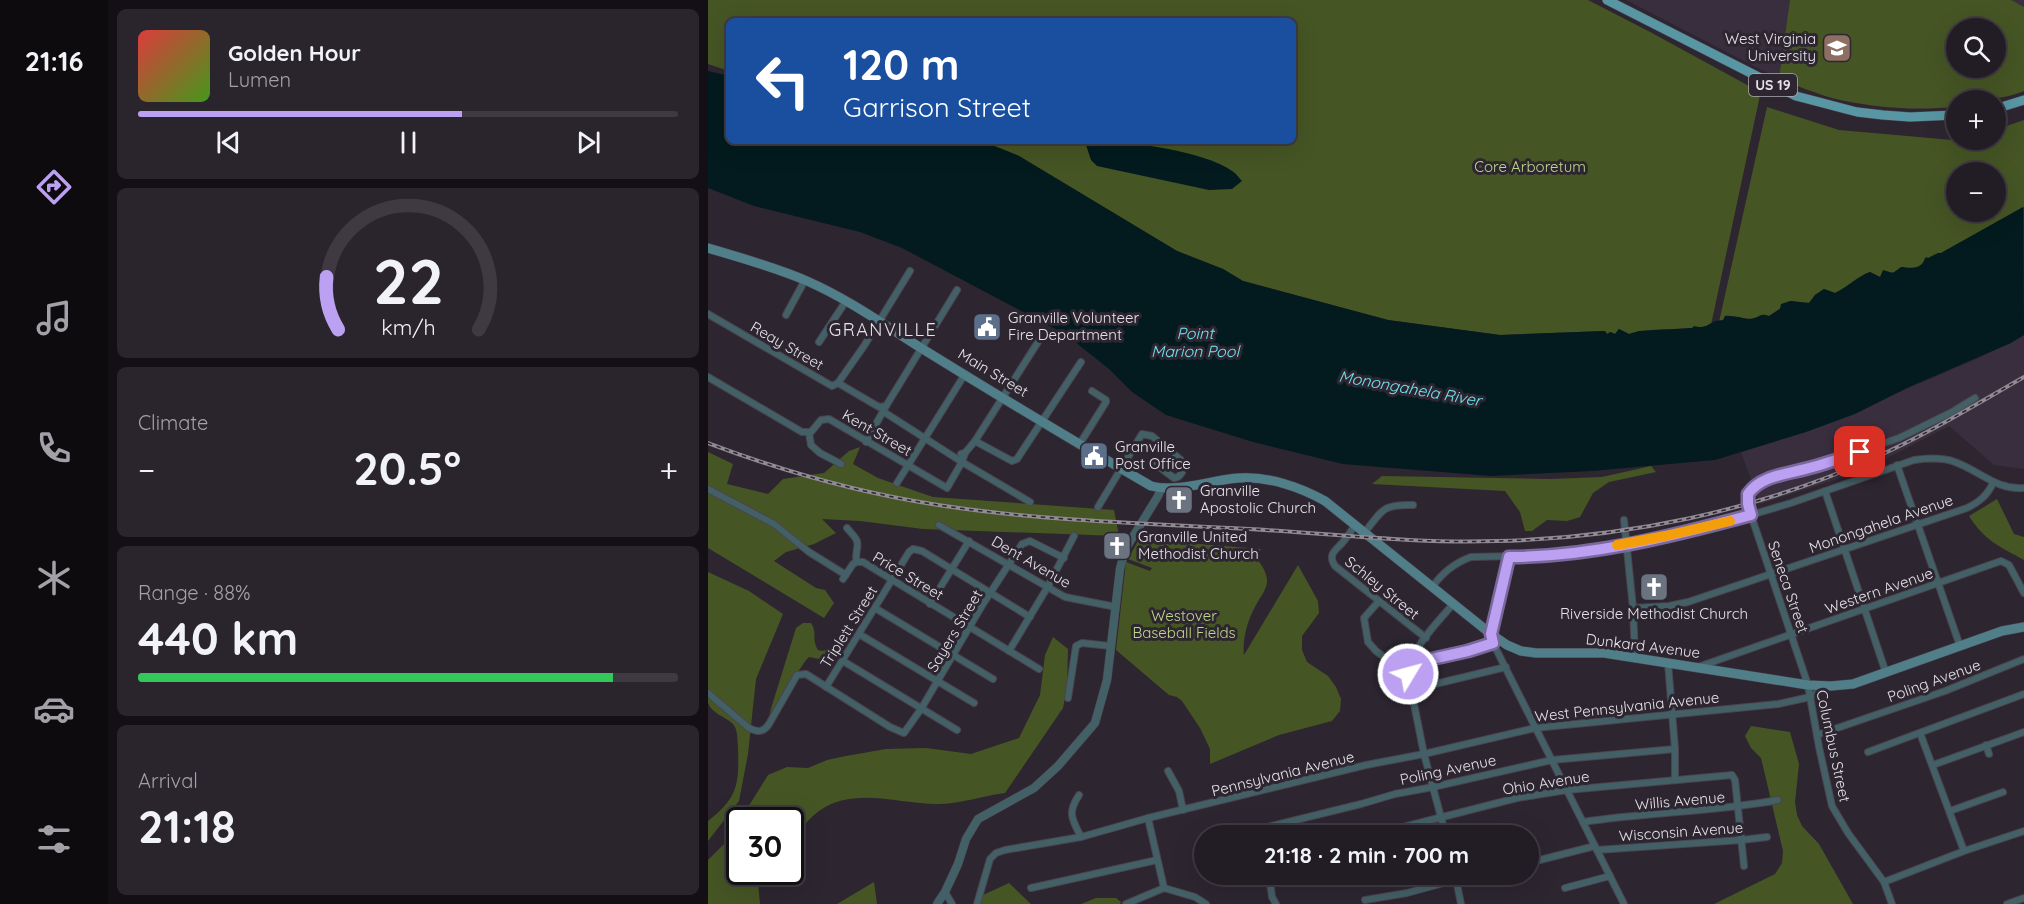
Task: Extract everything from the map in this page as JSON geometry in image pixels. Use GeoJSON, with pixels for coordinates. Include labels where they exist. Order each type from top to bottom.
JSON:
{"type":"FeatureCollection","features":[{"type":"Feature","properties":{"kind":"main road","name":"US 19"},"geometry":{"type":"LineString","coordinates":[[1607,0],[1796,96],[1874,114],[1910,117],[1946,115]]}},
{"type":"Feature","properties":{"kind":"main road"},"geometry":{"type":"LineString","coordinates":[[2006,106],[2024,100]]}},
{"type":"Feature","properties":{"kind":"main road","name":"Main Street"},"geometry":{"type":"LineString","coordinates":[[708,248],[805,280],[846,301],[1078,445],[1151,486],[1161,489]]}},
{"type":"Feature","properties":{"kind":"main road","name":"Dunkard Avenue"},"geometry":{"type":"LineString","coordinates":[[1161,489],[1180,482],[1198,484],[1240,478],[1274,481],[1312,494],[1325,501],[1454,603],[1492,638],[1521,651],[1604,653],[1808,685],[1831,686],[1853,684],[1960,646],[2024,627]]}},
{"type":"Feature","properties":{"kind":"street"},"geometry":{"type":"LineString","coordinates":[[838,383],[910,271]]}},
{"type":"Feature","properties":{"kind":"street"},"geometry":{"type":"LineString","coordinates":[[786,315],[805,280]]}},
{"type":"Feature","properties":{"kind":"street"},"geometry":{"type":"LineString","coordinates":[[866,442],[957,290]]}},
{"type":"Feature","properties":{"kind":"street"},"geometry":{"type":"LineString","coordinates":[[819,342],[846,301]]}},
{"type":"Feature","properties":{"kind":"street","name":"Reay Street"},"geometry":{"type":"LineString","coordinates":[[708,314],[832,386],[838,383],[885,409],[925,439],[1030,502]]}},
{"type":"Feature","properties":{"kind":"street"},"geometry":{"type":"LineString","coordinates":[[962,462],[965,453],[1038,342]]}},
{"type":"Feature","properties":{"kind":"street"},"geometry":{"type":"LineString","coordinates":[[975,441],[1012,461],[1017,459],[1081,362]]}},
{"type":"Feature","properties":{"kind":"street"},"geometry":{"type":"LineString","coordinates":[[897,483],[964,374]]}},
{"type":"Feature","properties":{"kind":"street"},"geometry":{"type":"LineString","coordinates":[[708,376],[802,432],[809,432],[811,445],[841,465]]}},
{"type":"Feature","properties":{"kind":"street"},"geometry":{"type":"LineString","coordinates":[[1078,445],[1106,402],[1092,391]]}},
{"type":"Feature","properties":{"kind":"street","name":"Seneca Street"},"geometry":{"type":"LineString","coordinates":[[1808,685],[1751,515],[1748,494],[1758,485],[1784,474],[1899,438],[1975,398]]}},
{"type":"Feature","properties":{"kind":"street","name":"Kent Street"},"geometry":{"type":"LineString","coordinates":[[809,432],[821,420],[829,419],[947,488],[962,462]]}},
{"type":"Feature","properties":{"kind":"street"},"geometry":{"type":"LineString","coordinates":[[1098,507],[1142,434],[1152,436],[1184,464],[1180,482],[1154,463]]}},
{"type":"Feature","properties":{"kind":"street"},"geometry":{"type":"LineString","coordinates":[[954,457],[965,453]]}},
{"type":"Feature","properties":{"kind":"street"},"geometry":{"type":"LineString","coordinates":[[1432,586],[1447,569],[1459,561],[1482,556],[1557,555],[1679,533],[1751,515],[1898,465],[1929,458],[1942,459],[1968,468],[1993,483],[2011,488],[2024,488]]}},
{"type":"Feature","properties":{"kind":"street"},"geometry":{"type":"LineString","coordinates":[[1898,465],[1960,646]]}},
{"type":"Feature","properties":{"kind":"street","name":"Monongahela Avenue"},"geometry":{"type":"LineString","coordinates":[[1633,608],[1679,605],[1967,508],[1979,502],[1988,493],[1993,483]]}},
{"type":"Feature","properties":{"kind":"street"},"geometry":{"type":"LineString","coordinates":[[708,489],[774,524],[808,552],[845,577],[853,564],[857,562],[855,558],[858,546],[847,528]]}},
{"type":"Feature","properties":{"kind":"street"},"geometry":{"type":"LineString","coordinates":[[937,904],[958,864],[966,839],[978,819],[1034,788],[1058,766],[1095,723],[1107,680],[1120,569],[1125,550],[1161,489]]}},
{"type":"Feature","properties":{"kind":"street"},"geometry":{"type":"LineString","coordinates":[[1825,491],[1886,673]]}},
{"type":"Feature","properties":{"kind":"street"},"geometry":{"type":"LineString","coordinates":[[1364,532],[1384,508],[1395,504],[1413,505]]}},
{"type":"Feature","properties":{"kind":"street"},"geometry":{"type":"LineString","coordinates":[[1624,520],[1633,608],[1635,657]]}},
{"type":"Feature","properties":{"kind":"street","name":"Dent Avenue"},"geometry":{"type":"LineString","coordinates":[[939,525],[1065,597],[1116,607]]}},
{"type":"Feature","properties":{"kind":"street","name":"Schley Street"},"geometry":{"type":"LineString","coordinates":[[1355,525],[1344,541],[1334,550],[1331,556],[1332,562],[1426,638]]}},
{"type":"Feature","properties":{"kind":"street"},"geometry":{"type":"LineString","coordinates":[[1009,651],[1064,558],[1074,536]]}},
{"type":"Feature","properties":{"kind":"street","name":"Sayers Street"},"geometry":{"type":"LineString","coordinates":[[826,687],[890,727],[904,733],[1026,541],[1064,558]]}},
{"type":"Feature","properties":{"kind":"street"},"geometry":{"type":"LineString","coordinates":[[930,604],[969,542]]}},
{"type":"Feature","properties":{"kind":"street","name":"Triplett Street"},"geometry":{"type":"LineString","coordinates":[[826,687],[909,552],[913,549],[922,551],[952,570]]}},
{"type":"Feature","properties":{"kind":"street"},"geometry":{"type":"LineString","coordinates":[[1509,557],[1492,638],[1624,904]]}},
{"type":"Feature","properties":{"kind":"street","name":"Western Avenue"},"geometry":{"type":"LineString","coordinates":[[1697,667],[2001,561],[2010,565],[2024,594]]}},
{"type":"Feature","properties":{"kind":"street","name":"Price Street"},"geometry":{"type":"LineString","coordinates":[[857,562],[863,562],[1038,669]]}},
{"type":"Feature","properties":{"kind":"street"},"geometry":{"type":"LineString","coordinates":[[952,570],[1030,617]]}},
{"type":"Feature","properties":{"kind":"street"},"geometry":{"type":"LineString","coordinates":[[1379,601],[1364,618],[1368,642],[1384,657],[1401,659],[1409,664],[1468,651],[1492,638]]}},
{"type":"Feature","properties":{"kind":"street"},"geometry":{"type":"LineString","coordinates":[[1444,825],[1424,754],[1410,690],[1409,664],[1454,603]]}},
{"type":"Feature","properties":{"kind":"street"},"geometry":{"type":"LineString","coordinates":[[875,608],[993,679]]}},
{"type":"Feature","properties":{"kind":"street"},"geometry":{"type":"LineString","coordinates":[[859,634],[974,703]]}},
{"type":"Feature","properties":{"kind":"street"},"geometry":{"type":"LineString","coordinates":[[1068,698],[1076,646],[1082,643],[1110,646]]}},
{"type":"Feature","properties":{"kind":"street","name":"Poling Avenue"},"geometry":{"type":"LineString","coordinates":[[1817,735],[1945,691],[2024,659]]}},
{"type":"Feature","properties":{"kind":"street"},"geometry":{"type":"LineString","coordinates":[[843,661],[957,730]]}},
{"type":"Feature","properties":{"kind":"street"},"geometry":{"type":"LineString","coordinates":[[1668,663],[1675,749],[1675,780]]}},
{"type":"Feature","properties":{"kind":"street"},"geometry":{"type":"LineString","coordinates":[[1410,690],[1506,668]]}},
{"type":"Feature","properties":{"kind":"street"},"geometry":{"type":"LineString","coordinates":[[708,693],[756,732],[762,731],[769,724],[797,675],[806,674],[826,687]]}},
{"type":"Feature","properties":{"kind":"street","name":"Columbus Street"},"geometry":{"type":"LineString","coordinates":[[1808,685],[1832,806],[1848,833],[1884,882],[1892,904]]}},
{"type":"Feature","properties":{"kind":"street","name":"West Pennsylvania Avenue"},"geometry":{"type":"LineString","coordinates":[[1424,754],[1536,728],[1778,704],[1810,697],[1831,686]]}},
{"type":"Feature","properties":{"kind":"street"},"geometry":{"type":"LineString","coordinates":[[1868,752],[2024,694]]}},
{"type":"Feature","properties":{"kind":"street"},"geometry":{"type":"LineString","coordinates":[[1933,765],[2024,732]]}},
{"type":"Feature","properties":{"kind":"street"},"geometry":{"type":"LineString","coordinates":[[1920,733],[1964,850]]}},
{"type":"Feature","properties":{"kind":"street"},"geometry":{"type":"LineString","coordinates":[[1986,745],[1989,754]]}},
{"type":"Feature","properties":{"kind":"street","name":"Poling Avenue"},"geometry":{"type":"LineString","coordinates":[[1276,825],[1395,794],[1552,760],[1675,749]]}},
{"type":"Feature","properties":{"kind":"street","name":"Pennsylvania Avenue"},"geometry":{"type":"LineString","coordinates":[[1148,818],[1366,765],[1424,754]]}},
{"type":"Feature","properties":{"kind":"street"},"geometry":{"type":"LineString","coordinates":[[1168,771],[1179,791],[1183,810]]}},
{"type":"Feature","properties":{"kind":"street","name":"Ohio Avenue"},"geometry":{"type":"LineString","coordinates":[[1411,825],[1517,798],[1567,790],[1732,775],[1735,780],[1738,808]]}},
{"type":"Feature","properties":{"kind":"street"},"geometry":{"type":"LineString","coordinates":[[1950,811],[2003,792]]}},
{"type":"Feature","properties":{"kind":"street"},"geometry":{"type":"LineString","coordinates":[[1079,795],[1071,812],[1081,837]]}},
{"type":"Feature","properties":{"kind":"street","name":"Willis Avenue"},"geometry":{"type":"LineString","coordinates":[[1583,822],[1667,812],[1738,808],[1778,800]]}},
{"type":"Feature","properties":{"kind":"street"},"geometry":{"type":"LineString","coordinates":[[1738,808],[1744,867]]}},
{"type":"Feature","properties":{"kind":"street"},"geometry":{"type":"LineString","coordinates":[[977,904],[990,859],[996,853],[1081,837],[1148,818],[1164,888]]}},
{"type":"Feature","properties":{"kind":"street"},"geometry":{"type":"LineString","coordinates":[[1884,882],[1964,850],[2024,831]]}},
{"type":"Feature","properties":{"kind":"street","name":"Wisconsin Avenue"},"geometry":{"type":"LineString","coordinates":[[1539,861],[1596,848],[1767,837]]}},
{"type":"Feature","properties":{"kind":"street"},"geometry":{"type":"LineString","coordinates":[[1031,888],[1157,860]]}},
{"type":"Feature","properties":{"kind":"street"},"geometry":{"type":"LineString","coordinates":[[1565,888],[1610,876]]}},
{"type":"Feature","properties":{"kind":"street"},"geometry":{"type":"LineString","coordinates":[[1270,885],[1272,897],[1276,904]]}},
{"type":"Feature","properties":{"kind":"street"},"geometry":{"type":"LineString","coordinates":[[1365,900],[1407,893],[1431,885]]}},
{"type":"Feature","properties":{"kind":"street"},"geometry":{"type":"LineString","coordinates":[[1457,885],[1461,904]]}},
{"type":"Feature","properties":{"kind":"street"},"geometry":{"type":"LineString","coordinates":[[1126,904],[1164,888],[1195,897],[1206,904]]}},
{"type":"Feature","properties":{"kind":"street"},"geometry":{"type":"LineString","coordinates":[[945,892],[952,904]]}},
{"type":"Feature","properties":{"kind":"street"},"geometry":{"type":"LineString","coordinates":[[2007,904],[2024,898]]}},
{"type":"Feature","properties":{"kind":"shaded area","name":"West Virginia University"},"geometry":{"type":"Polygon","coordinates":[[[1626,0],[2024,0],[2024,91],[2006,96],[2006,90],[1946,90],[1946,108],[1944,108],[1891,107],[1846,100],[1779,79],[1626,0]]]}},
{"type":"Feature","properties":{"kind":"shaded area"},"geometry":{"type":"Polygon","coordinates":[[[2024,335],[2024,469],[1994,465],[1949,426],[1862,471],[1760,504],[1741,452],[1806,432],[1979,358],[2024,335]]]}},
{"type":"Feature","properties":{"kind":"green space","name":"Core Arboretum"},"geometry":{"type":"Polygon","coordinates":[[[708,0],[1588,0],[1760,92],[1711,325],[1629,334],[1619,329],[1615,334],[1609,332],[1608,334],[1604,331],[1500,335],[1388,320],[1243,281],[1223,269],[1177,251],[1019,156],[989,144],[1296,144],[1296,18],[726,18],[726,70],[708,64],[708,0]]]}},
{"type":"Feature","properties":{"kind":"green space","name":"West Virginia University"},"geometry":{"type":"Polygon","coordinates":[[[1790,0],[2011,0],[2024,7],[2024,91],[2006,96],[2006,90],[1946,90],[1946,107],[1927,109],[1861,104],[1812,91],[1779,79],[1790,0]]]}},
{"type":"Feature","properties":{"kind":"green space"},"geometry":{"type":"Polygon","coordinates":[[[1767,107],[1839,130],[1946,139],[1946,150],[2006,150],[2006,126],[2024,120],[2024,207],[2006,217],[2006,162],[1946,162],[1946,222],[1997,222],[1914,268],[1880,277],[1870,272],[1835,293],[1824,289],[1809,303],[1791,301],[1769,316],[1748,319],[1738,317],[1719,322],[1767,107]]]}},
{"type":"Feature","properties":{"kind":"green space"},"geometry":{"type":"Polygon","coordinates":[[[860,447],[853,464],[878,478],[933,497],[1114,510],[1119,536],[923,529],[822,519],[836,533],[814,544],[786,552],[774,561],[816,588],[825,590],[834,603],[824,618],[708,548],[708,452],[733,464],[727,484],[768,494],[783,479],[824,473],[849,451],[860,447]]]}},
{"type":"Feature","properties":{"kind":"green space"},"geometry":{"type":"Polygon","coordinates":[[[1651,466],[1656,472],[1609,482],[1593,493],[1580,517],[1567,521],[1547,520],[1532,531],[1525,531],[1520,512],[1505,491],[1372,484],[1382,476],[1550,479],[1602,477],[1651,466]]]}},
{"type":"Feature","properties":{"kind":"green space"},"geometry":{"type":"Polygon","coordinates":[[[1997,499],[2014,534],[2024,537],[2024,560],[1987,537],[1969,516],[1997,499]]]}},
{"type":"Feature","properties":{"kind":"green space","name":"Westover Baseball Fields"},"geometry":{"type":"Polygon","coordinates":[[[1139,539],[1261,549],[1259,553],[1254,554],[1265,572],[1267,583],[1248,623],[1244,655],[1298,565],[1318,601],[1319,613],[1302,636],[1302,650],[1307,662],[1328,676],[1336,687],[1341,699],[1340,711],[1332,721],[1279,735],[1210,764],[1210,749],[1200,728],[1182,701],[1169,695],[1116,650],[1126,562],[1150,571],[1152,568],[1128,559],[1139,539]]]}},
{"type":"Feature","properties":{"kind":"green space"},"geometry":{"type":"Polygon","coordinates":[[[708,572],[749,591],[783,614],[756,679],[748,754],[739,801],[734,807],[726,807],[726,818],[708,841],[708,821],[726,804],[735,788],[738,759],[735,726],[712,710],[708,703],[708,572]]]}},
{"type":"Feature","properties":{"kind":"green space"},"geometry":{"type":"Polygon","coordinates":[[[803,623],[811,623],[818,650],[834,647],[838,649],[838,654],[828,659],[809,657],[769,715],[796,628],[803,623]]]}},
{"type":"Feature","properties":{"kind":"green space"},"geometry":{"type":"Polygon","coordinates":[[[1053,637],[1068,649],[1067,687],[1063,708],[1005,793],[937,804],[877,798],[847,799],[819,811],[804,826],[804,807],[748,807],[768,775],[787,767],[808,768],[827,760],[886,749],[926,748],[971,754],[1019,738],[1040,695],[1045,655],[1053,637]]]}},
{"type":"Feature","properties":{"kind":"green space"},"geometry":{"type":"Polygon","coordinates":[[[1751,726],[1790,732],[1799,764],[1795,802],[1797,815],[1802,826],[1819,844],[1853,904],[1714,904],[1775,874],[1782,863],[1783,851],[1761,758],[1751,748],[1745,736],[1751,726]]]}},
{"type":"Feature","properties":{"kind":"green space"},"geometry":{"type":"Polygon","coordinates":[[[726,842],[726,885],[758,885],[760,904],[708,904],[708,860],[726,842]]]}},
{"type":"Feature","properties":{"kind":"green space"},"geometry":{"type":"Polygon","coordinates":[[[874,882],[877,904],[837,904],[874,882]]]}},
{"type":"Feature","properties":{"kind":"green space"},"geometry":{"type":"Polygon","coordinates":[[[1009,883],[1031,904],[979,904],[983,895],[1009,883]]]}},
{"type":"Feature","properties":{"kind":"green space"},"geometry":{"type":"Polygon","coordinates":[[[1096,898],[1116,898],[1121,902],[1120,904],[1081,904],[1096,898]]]}},
{"type":"Feature","properties":{"kind":"water","name":"Point Marion Pool"},"geometry":{"type":"Polygon","coordinates":[[[708,71],[726,75],[726,144],[989,144],[1019,156],[1177,251],[1223,269],[1243,281],[1388,320],[1500,335],[1605,331],[1607,334],[1611,332],[1615,334],[1619,329],[1629,334],[1639,331],[1703,327],[1723,320],[1725,316],[1750,319],[1761,315],[1769,316],[1780,309],[1781,304],[1790,301],[1809,303],[1824,289],[1835,293],[1870,272],[1880,277],[1883,270],[1893,273],[1901,267],[1917,267],[1926,257],[1941,253],[1996,222],[2006,222],[2006,217],[2023,207],[2024,335],[1855,414],[1806,432],[1715,460],[1592,471],[1491,476],[1343,464],[1253,442],[1166,415],[1132,392],[1109,369],[1065,334],[902,248],[860,232],[754,206],[708,188],[708,71]]]}},
{"type":"Feature","properties":{"kind":"water"},"geometry":{"type":"Polygon","coordinates":[[[1136,144],[1166,148],[1220,164],[1242,181],[1232,189],[1209,190],[1097,166],[1091,160],[1086,145],[1136,144]]]}},
{"type":"Feature","properties":{"kind":"railway"},"geometry":{"type":"LineString","coordinates":[[708,443],[793,472],[850,487],[909,500],[974,510],[1084,520],[1397,539],[1464,541],[1545,539],[1594,534],[1690,518],[1783,493],[1829,477],[1912,440],[2024,377]]}},
{"type":"Feature","properties":{"kind":"slow traffic"},"geometry":{"type":"LineString","coordinates":[[1617,545],[1730,521]]}},
{"type":"Feature","properties":{"kind":"place","name":"West Virginia University"},"geometry":{"type":"Point","coordinates":[1837,48]}},
{"type":"Feature","properties":{"kind":"place","name":"Granville Volunteer Fire Department"},"geometry":{"type":"Point","coordinates":[987,327]}},
{"type":"Feature","properties":{"kind":"place","name":"Granville Post Office"},"geometry":{"type":"Point","coordinates":[1094,456]}},
{"type":"Feature","properties":{"kind":"place","name":"Granville Apostolic Church"},"geometry":{"type":"Point","coordinates":[1179,500]}},
{"type":"Feature","properties":{"kind":"place","name":"Granville United Methodist Church"},"geometry":{"type":"Point","coordinates":[1117,546]}},
{"type":"Feature","properties":{"kind":"place","name":"Riverside Methodist Church"},"geometry":{"type":"Point","coordinates":[1654,587]}},
{"type":"Feature","properties":{"kind":"district","name":"GRANVILLE"},"geometry":{"type":"Point","coordinates":[883,330]}},
{"type":"Feature","properties":{"kind":"route"},"geometry":{"type":"LineString","coordinates":[[1408,674],[1409,664],[1493,643],[1491,634],[1509,557],[1557,555],[1594,549],[1665,536],[1751,515],[1748,494],[1758,485],[1784,474],[1860,452]]}},
{"type":"Feature","properties":{"kind":"water label","name":"Monongahela River"},"geometry":{"type":"Point","coordinates":[1410,388]}}]}
